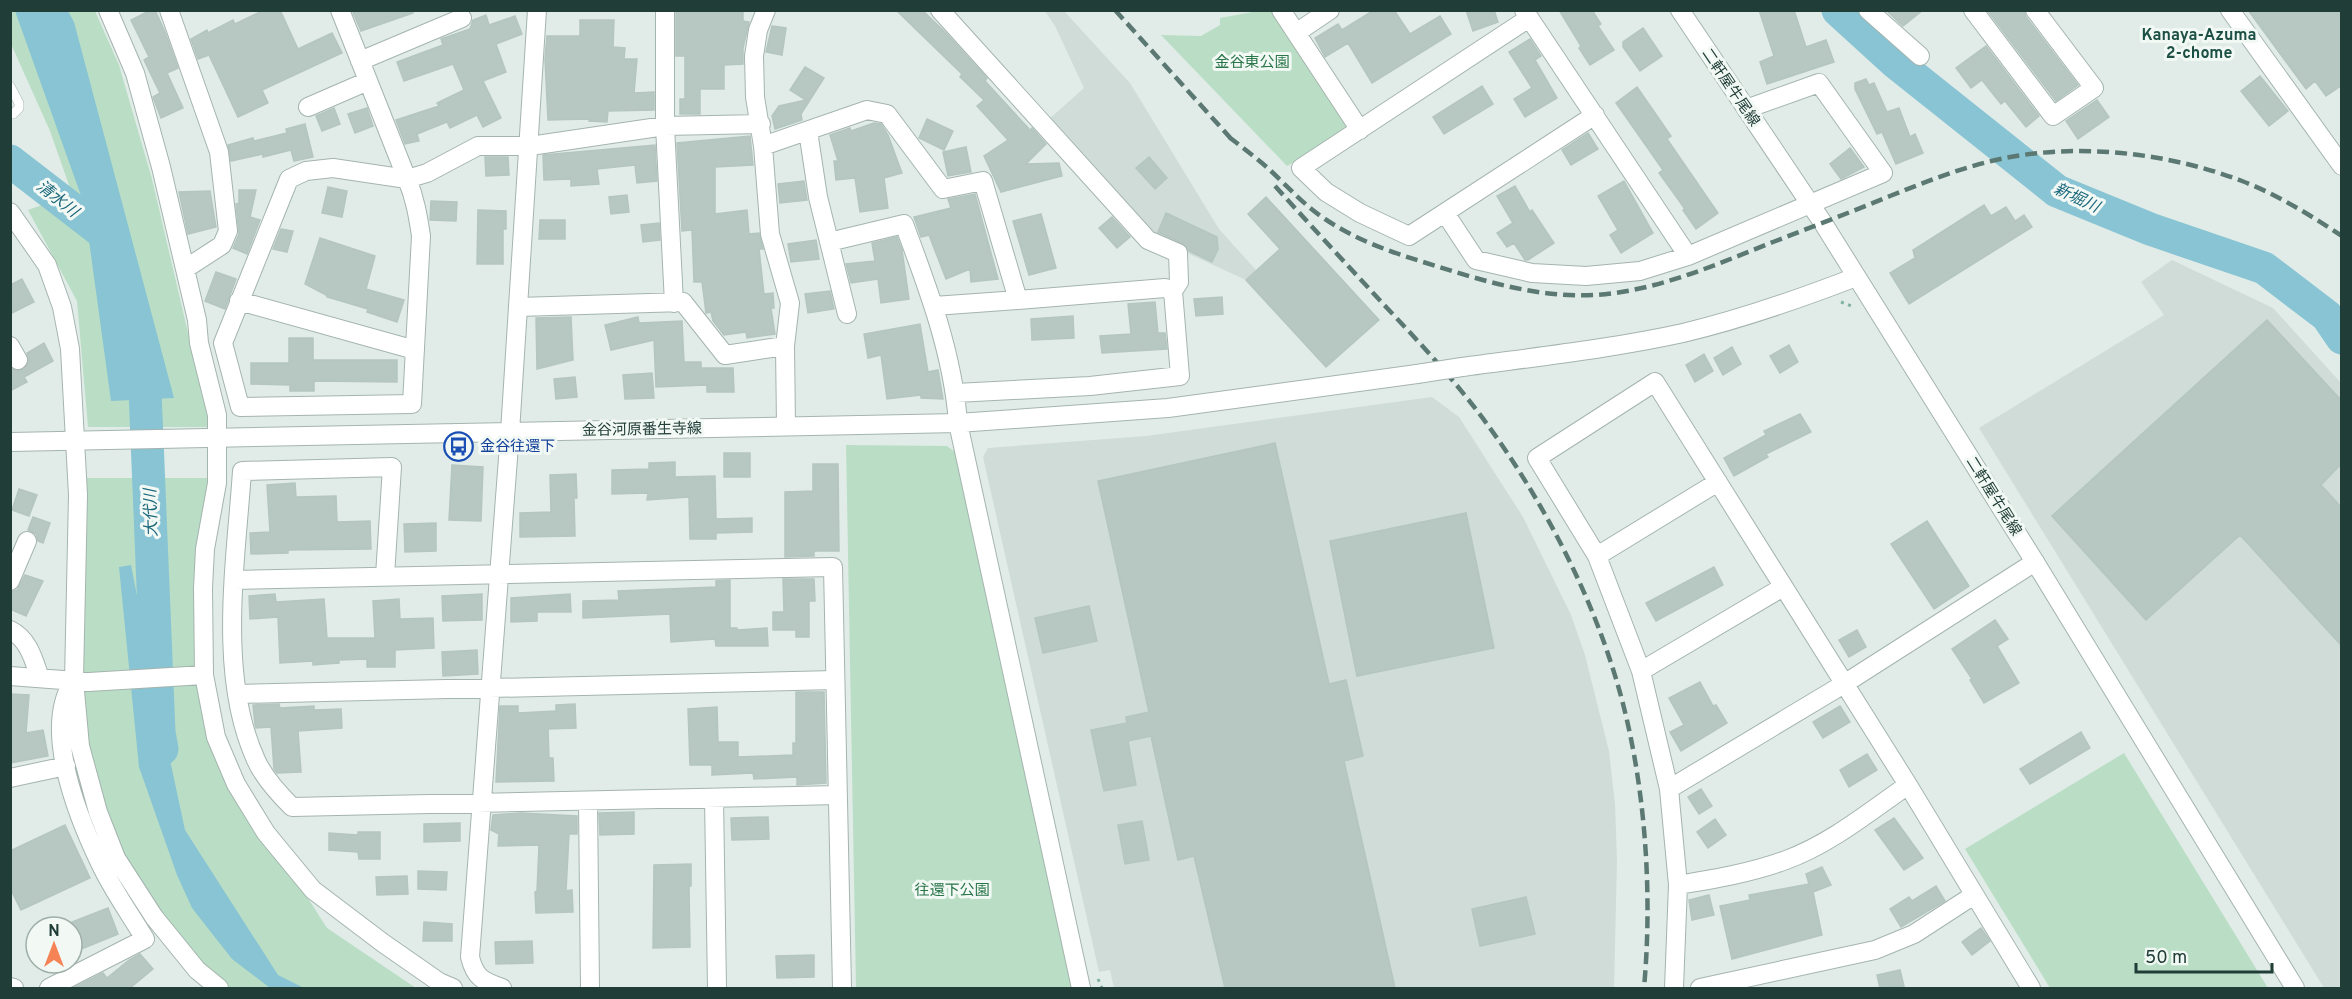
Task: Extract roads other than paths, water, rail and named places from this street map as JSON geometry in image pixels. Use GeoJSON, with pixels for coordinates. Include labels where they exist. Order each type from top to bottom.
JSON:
{"type":"FeatureCollection","features":[{"type":"Feature","properties":{"kind":"street"},"geometry":{"type":"LineString","coordinates":[[108,10],[135,73],[185,269],[216,415],[217,483],[205,549],[203,588],[204,675],[216,737],[236,784],[270,840],[313,890],[383,943],[439,982],[453,988]]}},
{"type":"Feature","properties":{"kind":"street"},"geometry":{"type":"LineString","coordinates":[[169,10],[219,152],[228,231],[222,245],[185,269]]}},
{"type":"Feature","properties":{"kind":"street"},"geometry":{"type":"LineString","coordinates":[[340,10],[407,179],[415,197],[421,236],[412,404],[240,407],[223,343],[289,179],[306,171],[333,168],[407,179],[427,174],[478,146],[530,146],[665,126],[761,124]]}},
{"type":"Feature","properties":{"kind":"street"},"geometry":{"type":"LineString","coordinates":[[502,988],[483,981],[474,971],[470,957],[510,432],[537,10]]}},
{"type":"Feature","properties":{"kind":"street"},"geometry":{"type":"LineString","coordinates":[[664,10],[665,126],[674,303]]}},
{"type":"Feature","properties":{"kind":"street"},"geometry":{"type":"LineString","coordinates":[[766,10],[758,30],[753,56],[755,97],[761,124],[770,234],[790,303],[785,346],[786,426]]}},
{"type":"Feature","properties":{"kind":"street"},"geometry":{"type":"LineString","coordinates":[[939,10],[1148,240],[1178,253],[1179,282],[1173,291],[1180,376],[1090,386],[956,393]]}},
{"type":"Feature","properties":{"kind":"street"},"geometry":{"type":"LineString","coordinates":[[1281,10],[1360,130]]}},
{"type":"Feature","properties":{"kind":"street"},"geometry":{"type":"LineString","coordinates":[[1296,33],[1330,10]]}},
{"type":"Feature","properties":{"kind":"street","name":"二軒屋牛尾線"},"geometry":{"type":"LineString","coordinates":[[1680,10],[1856,277],[2035,562],[2295,988]]}},
{"type":"Feature","properties":{"kind":"street"},"geometry":{"type":"LineString","coordinates":[[1868,10],[1920,56]]}},
{"type":"Feature","properties":{"kind":"street"},"geometry":{"type":"LineString","coordinates":[[1973,10],[2053,116],[2094,88],[2035,10]]}},
{"type":"Feature","properties":{"kind":"street"},"geometry":{"type":"LineString","coordinates":[[2230,10],[2342,166]]}},
{"type":"Feature","properties":{"kind":"street"},"geometry":{"type":"LineString","coordinates":[[1594,115],[1410,236],[1360,213],[1326,192],[1302,168],[1527,14],[1688,256]]}},
{"type":"Feature","properties":{"kind":"street"},"geometry":{"type":"LineString","coordinates":[[360,61],[462,18]]}},
{"type":"Feature","properties":{"kind":"street"},"geometry":{"type":"LineString","coordinates":[[308,107],[368,81]]}},
{"type":"Feature","properties":{"kind":"street"},"geometry":{"type":"LineString","coordinates":[[1445,213],[1476,260],[1532,273],[1586,276],[1640,271],[1688,256],[1883,173],[1819,83],[1746,109]]}},
{"type":"Feature","properties":{"kind":"street"},"geometry":{"type":"LineString","coordinates":[[763,146],[867,110],[887,114],[943,189],[983,181],[1018,300]]}},
{"type":"Feature","properties":{"kind":"street"},"geometry":{"type":"LineString","coordinates":[[808,130],[818,197],[847,314]]}},
{"type":"Feature","properties":{"kind":"street"},"geometry":{"type":"LineString","coordinates":[[10,212],[47,265],[62,307],[70,349],[78,441],[82,681],[80,746],[98,812],[116,858],[154,917],[197,970],[219,988]]}},
{"type":"Feature","properties":{"kind":"street"},"geometry":{"type":"LineString","coordinates":[[829,242],[904,224],[934,306],[956,393],[958,423],[1087,982]]}},
{"type":"Feature","properties":{"kind":"street","name":"金谷河原番生寺線"},"geometry":{"type":"LineString","coordinates":[[78,441],[958,423],[1079,416],[1188,406],[1417,374],[1681,333],[1766,310],[1856,277]]}},
{"type":"Feature","properties":{"kind":"street"},"geometry":{"type":"LineString","coordinates":[[934,306],[1165,288],[1173,291]]}},
{"type":"Feature","properties":{"kind":"street"},"geometry":{"type":"LineString","coordinates":[[239,301],[415,350]]}},
{"type":"Feature","properties":{"kind":"street"},"geometry":{"type":"LineString","coordinates":[[518,307],[683,302],[725,355],[785,346]]}},
{"type":"Feature","properties":{"kind":"street"},"geometry":{"type":"LineString","coordinates":[[1674,988],[1678,885],[1669,789],[1641,671],[1597,556],[1537,458],[1655,382],[1908,785],[2031,988]]}},
{"type":"Feature","properties":{"kind":"street"},"geometry":{"type":"LineString","coordinates":[[10,442],[78,441]]}},
{"type":"Feature","properties":{"kind":"street"},"geometry":{"type":"LineString","coordinates":[[385,576],[392,467],[242,471],[235,580],[234,664],[241,716],[256,761],[277,791],[292,807],[838,795]]}},
{"type":"Feature","properties":{"kind":"street"},"geometry":{"type":"LineString","coordinates":[[1597,556],[1718,482]]}},
{"type":"Feature","properties":{"kind":"street"},"geometry":{"type":"LineString","coordinates":[[10,581],[27,541]]}},
{"type":"Feature","properties":{"kind":"street"},"geometry":{"type":"LineString","coordinates":[[1669,789],[1844,684],[2035,562]]}},
{"type":"Feature","properties":{"kind":"street"},"geometry":{"type":"LineString","coordinates":[[235,580],[833,567],[842,988]]}},
{"type":"Feature","properties":{"kind":"street"},"geometry":{"type":"LineString","coordinates":[[1641,671],[1783,587]]}},
{"type":"Feature","properties":{"kind":"street"},"geometry":{"type":"LineString","coordinates":[[10,630],[15,632],[31,650],[40,678]]}},
{"type":"Feature","properties":{"kind":"street"},"geometry":{"type":"LineString","coordinates":[[10,676],[82,681],[204,675]]}},
{"type":"Feature","properties":{"kind":"street"},"geometry":{"type":"LineString","coordinates":[[238,694],[835,680]]}},
{"type":"Feature","properties":{"kind":"street"},"geometry":{"type":"LineString","coordinates":[[49,988],[145,939],[101,865],[79,816],[66,766],[62,728],[64,695],[82,681]]}},
{"type":"Feature","properties":{"kind":"street"},"geometry":{"type":"LineString","coordinates":[[10,778],[66,766]]}},
{"type":"Feature","properties":{"kind":"street"},"geometry":{"type":"LineString","coordinates":[[1678,885],[1742,874],[1787,860],[1831,837],[1908,785]]}},
{"type":"Feature","properties":{"kind":"street"},"geometry":{"type":"LineString","coordinates":[[714,798],[717,988]]}},
{"type":"Feature","properties":{"kind":"street"},"geometry":{"type":"LineString","coordinates":[[588,801],[590,988]]}},
{"type":"Feature","properties":{"kind":"street"},"geometry":{"type":"LineString","coordinates":[[1700,988],[1875,950],[1914,934],[1974,895]]}},
{"type":"Feature","properties":{"kind":"lane"},"geometry":{"type":"LineString","coordinates":[[10,86],[19,103],[19,108],[10,114]]}},
{"type":"Feature","properties":{"kind":"water"},"geometry":{"type":"Polygon","coordinates":[[[15,11],[68,11],[74,22],[174,398],[111,401],[84,204],[15,11]]]}},
{"type":"Feature","properties":{"kind":"water"},"geometry":{"type":"Polygon","coordinates":[[[131,565],[185,830],[278,975],[304,988],[270,988],[232,959],[192,908],[177,875],[139,767],[119,567],[131,565]]]}},
{"type":"Feature","properties":{"kind":"waterway","name":"新堀川"},"geometry":{"type":"LineString","coordinates":[[1838,10],[1895,62],[2057,191],[2150,229],[2264,268],[2327,316],[2342,338]]}},
{"type":"Feature","properties":{"kind":"waterway","name":"清水川"},"geometry":{"type":"LineString","coordinates":[[10,161],[106,235]]}},
{"type":"Feature","properties":{"kind":"waterway","name":"大代川"},"geometry":{"type":"LineString","coordinates":[[140,355],[145,391],[159,732],[162,749]]}},
{"type":"Feature","properties":{"kind":"railway"},"geometry":{"type":"LineString","coordinates":[[1115,10],[1234,142]]}},
{"type":"Feature","properties":{"kind":"railway"},"geometry":{"type":"LineString","coordinates":[[1229,137],[1325,219],[1365,241],[1475,278],[1514,288],[1554,294],[1618,293],[1663,283],[1708,268],[1961,170],[2005,158],[2064,151],[2125,153],[2185,163],[2214,171],[2268,193],[2342,236]]}},
{"type":"Feature","properties":{"kind":"railway"},"geometry":{"type":"LineString","coordinates":[[1275,186],[1426,350],[1476,409],[1508,453],[1546,515],[1579,581],[1617,682],[1634,756],[1647,873],[1647,951],[1644,988]]}},
{"type":"Feature","properties":{"kind":"place","name":"金谷往還下"},"geometry":{"type":"Point","coordinates":[459,446]}},
{"type":"Feature","properties":{"kind":"district","name":"Kanaya-Azuma 2-chome"},"geometry":{"type":"Point","coordinates":[2199,43]}},
{"type":"Feature","properties":{"kind":"park label","name":"金谷東公園"},"geometry":{"type":"Point","coordinates":[1252,62]}},
{"type":"Feature","properties":{"kind":"park label","name":"往還下公園"},"geometry":{"type":"Point","coordinates":[952,890]}}]}
